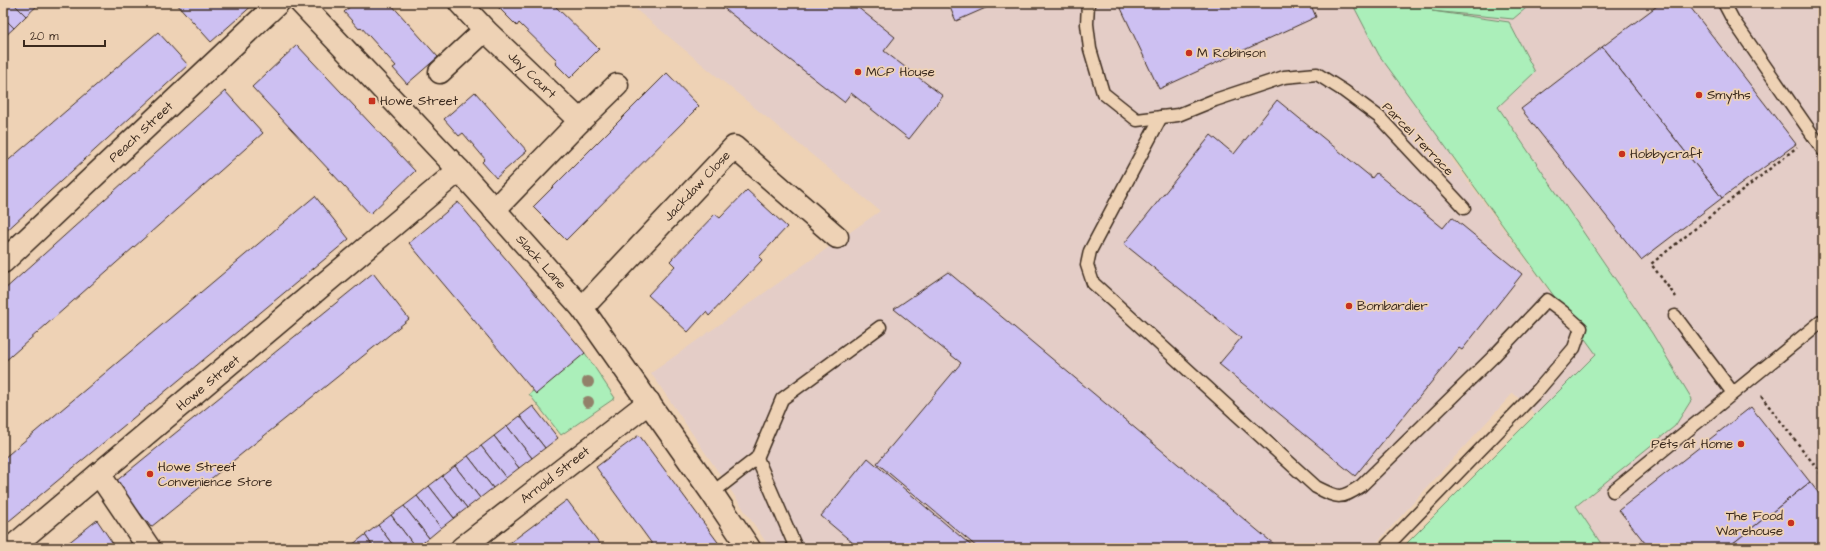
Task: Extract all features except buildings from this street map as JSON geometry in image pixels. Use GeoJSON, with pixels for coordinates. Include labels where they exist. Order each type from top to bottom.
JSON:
{"type":"FeatureCollection","features":[{"type":"Feature","properties":{"kind":"street","name":"Peach Street"},"geometry":{"type":"LineString","coordinates":[[3,262],[278,3]]}},
{"type":"Feature","properties":{"kind":"street","name":"Slack Lane"},"geometry":{"type":"LineString","coordinates":[[301,3],[459,170],[582,308],[649,402],[749,548]]}},
{"type":"Feature","properties":{"kind":"street","name":"Jay Court"},"geometry":{"type":"LineString","coordinates":[[460,3],[485,30],[580,121]]}},
{"type":"Feature","properties":{"kind":"street"},"geometry":{"type":"LineString","coordinates":[[440,72],[485,30]]}},
{"type":"Feature","properties":{"kind":"street"},"geometry":{"type":"LineString","coordinates":[[494,210],[617,85]]}},
{"type":"Feature","properties":{"kind":"street","name":"Jackdaw Close"},"geometry":{"type":"LineString","coordinates":[[582,308],[734,146],[837,237]]}},
{"type":"Feature","properties":{"kind":"street","name":"Howe Street"},"geometry":{"type":"LineString","coordinates":[[11,548],[459,170]]}},
{"type":"Feature","properties":{"kind":"street","name":"Arnold Street"},"geometry":{"type":"LineString","coordinates":[[462,548],[649,402]]}},
{"type":"Feature","properties":{"kind":"street"},"geometry":{"type":"LineString","coordinates":[[100,474],[149,548]]}},
{"type":"Feature","properties":{"kind":"lane","name":"Parcel Terrace"},"geometry":{"type":"LineString","coordinates":[[1088,3],[1087,24],[1090,49],[1103,92],[1137,120],[1178,115],[1215,100],[1284,77],[1317,74],[1344,90],[1379,117],[1464,208]]}},
{"type":"Feature","properties":{"kind":"lane"},"geometry":{"type":"LineString","coordinates":[[1724,3],[1733,20],[1823,150]]}},
{"type":"Feature","properties":{"kind":"lane"},"geometry":{"type":"LineString","coordinates":[[1161,117],[1090,252],[1086,265],[1093,283],[1316,487],[1334,497],[1348,495],[1361,486],[1494,356],[1546,300],[1563,312],[1581,328],[1574,348],[1539,389],[1385,548]]}},
{"type":"Feature","properties":{"kind":"lane"},"geometry":{"type":"LineString","coordinates":[[1675,316],[1733,393]]}},
{"type":"Feature","properties":{"kind":"lane"},"geometry":{"type":"LineString","coordinates":[[1613,491],[1823,320]]}},
{"type":"Feature","properties":{"kind":"lane"},"geometry":{"type":"LineString","coordinates":[[712,493],[757,458],[782,399],[880,326]]}},
{"type":"Feature","properties":{"kind":"lane"},"geometry":{"type":"LineString","coordinates":[[757,458],[796,548]]}},
{"type":"Feature","properties":{"kind":"path"},"geometry":{"type":"LineString","coordinates":[[1679,300],[1651,264],[1791,151],[1813,137]]}},
{"type":"Feature","properties":{"kind":"path"},"geometry":{"type":"LineString","coordinates":[[1749,380],[1823,476]]}},
{"type":"Feature","properties":{"kind":"shaded area"},"geometry":{"type":"Polygon","coordinates":[[[628,3],[1823,3],[1823,548],[1604,548],[1576,506],[1675,426],[1652,333],[1498,107],[1451,158],[1596,354],[1536,415],[1513,393],[1372,548],[770,548],[651,373],[880,211],[628,3]]]}},
{"type":"Feature","properties":{"kind":"green space"},"geometry":{"type":"Polygon","coordinates":[[[1352,3],[1532,3],[1513,19],[1432,11],[1509,22],[1535,72],[1498,107],[1652,333],[1692,399],[1675,426],[1576,506],[1604,548],[1402,548],[1596,354],[1379,55],[1352,3]]]}},
{"type":"Feature","properties":{"kind":"green space"},"geometry":{"type":"Polygon","coordinates":[[[585,353],[615,398],[561,435],[529,394],[585,353]]]}},
{"type":"Feature","properties":{"kind":"place","name":"M Robinson"},"geometry":{"type":"Point","coordinates":[1189,53]}},
{"type":"Feature","properties":{"kind":"place","name":"MCP House"},"geometry":{"type":"Point","coordinates":[858,72]}},
{"type":"Feature","properties":{"kind":"place","name":"Smyths"},"geometry":{"type":"Point","coordinates":[1699,95]}},
{"type":"Feature","properties":{"kind":"place","name":"Howe Street"},"geometry":{"type":"Point","coordinates":[372,101]}},
{"type":"Feature","properties":{"kind":"place","name":"Hobbycraft"},"geometry":{"type":"Point","coordinates":[1622,154]}},
{"type":"Feature","properties":{"kind":"place","name":"Bombardier"},"geometry":{"type":"Point","coordinates":[1349,306]}},
{"type":"Feature","properties":{"kind":"place","name":"Pets at Home"},"geometry":{"type":"Point","coordinates":[1741,444]}},
{"type":"Feature","properties":{"kind":"place","name":"Howe Street Convenience Store"},"geometry":{"type":"Point","coordinates":[150,474]}},
{"type":"Feature","properties":{"kind":"place","name":"The Food Warehouse"},"geometry":{"type":"Point","coordinates":[1791,523]}}]}
